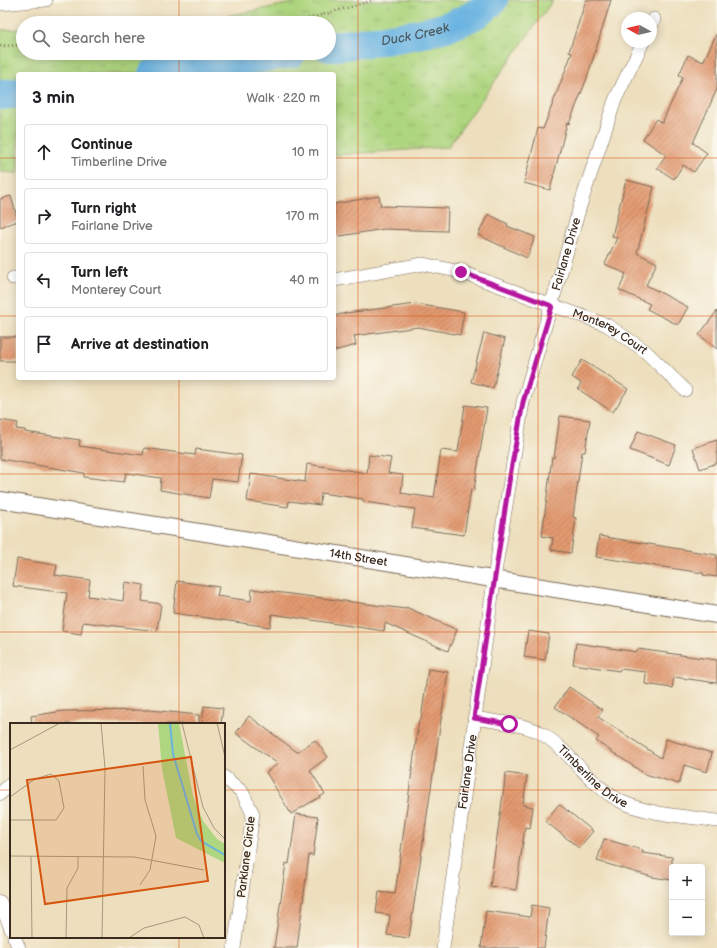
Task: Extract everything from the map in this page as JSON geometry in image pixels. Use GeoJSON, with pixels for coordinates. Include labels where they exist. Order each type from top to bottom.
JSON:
{"type":"FeatureCollection","features":[{"type":"Feature","properties":{"kind":"street"},"geometry":{"type":"LineString","coordinates":[[0,4],[46,0]]}},
{"type":"Feature","properties":{"kind":"street","name":"Fairlane Drive"},"geometry":{"type":"LineString","coordinates":[[443,948],[494,579],[523,402],[581,203],[614,100],[640,48]]}},
{"type":"Feature","properties":{"kind":"street","name":"Monterey Court"},"geometry":{"type":"LineString","coordinates":[[336,280],[423,264],[461,272],[607,325],[644,350],[685,390]]}},
{"type":"Feature","properties":{"kind":"street","name":"14th Street"},"geometry":{"type":"LineString","coordinates":[[0,500],[717,615]]}},
{"type":"Feature","properties":{"kind":"street","name":"Timberline Drive"},"geometry":{"type":"LineString","coordinates":[[474,718],[538,731],[554,742],[600,789],[623,802],[646,810],[717,821]]}},
{"type":"Feature","properties":{"kind":"street","name":"Parklane Circle"},"geometry":{"type":"LineString","coordinates":[[225,778],[242,792],[253,814],[234,948]]}},
{"type":"Feature","properties":{"kind":"street"},"geometry":{"type":"LineString","coordinates":[[0,794],[10,784]]}},
{"type":"Feature","properties":{"kind":"street"},"geometry":{"type":"LineString","coordinates":[[0,902],[10,927]]}},
{"type":"Feature","properties":{"kind":"street"},"geometry":{"type":"LineString","coordinates":[[14,938],[19,948]]}},
{"type":"Feature","properties":{"kind":"path"},"geometry":{"type":"LineString","coordinates":[[318,16],[375,0]]}},
{"type":"Feature","properties":{"kind":"path"},"geometry":{"type":"LineString","coordinates":[[0,46],[16,45]]}},
{"type":"Feature","properties":{"kind":"green space"},"geometry":{"type":"Polygon","coordinates":[[[307,0],[553,0],[448,147],[336,155],[336,72],[16,72],[16,173],[0,172],[0,30],[16,29],[16,60],[336,60],[336,16],[227,16],[307,0]]]}},
{"type":"Feature","properties":{"kind":"building"},"geometry":{"type":"Polygon","coordinates":[[[586,0],[611,0],[587,78],[569,124],[567,123],[550,190],[524,183],[538,128],[543,129],[572,53],[569,52],[586,0]]]}},
{"type":"Feature","properties":{"kind":"building"},"geometry":{"type":"Polygon","coordinates":[[[717,33],[717,89],[693,143],[707,153],[694,172],[683,165],[674,179],[657,168],[666,155],[643,139],[656,119],[662,123],[683,77],[679,75],[688,55],[703,62],[717,33]]]}},
{"type":"Feature","properties":{"kind":"building"},"geometry":{"type":"Polygon","coordinates":[[[626,180],[654,187],[637,253],[657,263],[646,285],[688,307],[678,325],[647,309],[650,304],[619,290],[626,274],[605,264],[617,238],[612,236],[626,180]]]}},
{"type":"Feature","properties":{"kind":"building"},"geometry":{"type":"Polygon","coordinates":[[[11,196],[16,214],[16,222],[0,227],[0,199],[11,196]]]}},
{"type":"Feature","properties":{"kind":"building"},"geometry":{"type":"Polygon","coordinates":[[[379,196],[381,206],[448,208],[447,231],[384,229],[336,237],[336,204],[379,196]]]}},
{"type":"Feature","properties":{"kind":"building"},"geometry":{"type":"Polygon","coordinates":[[[488,214],[508,224],[507,226],[535,237],[527,258],[478,235],[488,214]]]}},
{"type":"Feature","properties":{"kind":"building"},"geometry":{"type":"Polygon","coordinates":[[[416,304],[464,312],[460,335],[418,327],[354,336],[356,345],[336,350],[336,316],[416,304]]]}},
{"type":"Feature","properties":{"kind":"building"},"geometry":{"type":"Polygon","coordinates":[[[717,311],[717,349],[699,335],[717,311]]]}},
{"type":"Feature","properties":{"kind":"building"},"geometry":{"type":"Polygon","coordinates":[[[484,333],[505,339],[493,388],[471,382],[484,333]]]}},
{"type":"Feature","properties":{"kind":"building"},"geometry":{"type":"Polygon","coordinates":[[[0,337],[16,337],[16,361],[0,361],[0,337]]]}},
{"type":"Feature","properties":{"kind":"building"},"geometry":{"type":"Polygon","coordinates":[[[582,360],[628,389],[613,412],[578,389],[581,383],[572,377],[582,360]]]}},
{"type":"Feature","properties":{"kind":"building"},"geometry":{"type":"Polygon","coordinates":[[[465,405],[487,408],[474,490],[471,489],[464,535],[412,528],[415,509],[363,502],[363,499],[321,493],[320,505],[289,501],[288,507],[247,501],[251,474],[305,482],[307,464],[367,473],[369,455],[391,458],[388,473],[403,475],[401,493],[434,498],[441,450],[458,452],[465,405]]]}},
{"type":"Feature","properties":{"kind":"building"},"geometry":{"type":"Polygon","coordinates":[[[560,416],[590,420],[585,452],[582,452],[573,517],[576,518],[571,553],[551,550],[553,538],[542,536],[552,457],[554,458],[560,416]]]}},
{"type":"Feature","properties":{"kind":"building"},"geometry":{"type":"Polygon","coordinates":[[[0,420],[18,423],[16,429],[25,430],[25,432],[80,440],[79,446],[143,455],[144,448],[195,455],[196,449],[242,455],[238,482],[212,479],[209,498],[160,490],[161,478],[126,473],[124,482],[84,477],[84,473],[0,459],[0,420]]]}},
{"type":"Feature","properties":{"kind":"building"},"geometry":{"type":"Polygon","coordinates":[[[638,431],[676,445],[669,465],[630,450],[638,431]]]}},
{"type":"Feature","properties":{"kind":"building"},"geometry":{"type":"Polygon","coordinates":[[[717,440],[717,463],[700,469],[693,448],[717,440]]]}},
{"type":"Feature","properties":{"kind":"building"},"geometry":{"type":"Polygon","coordinates":[[[599,536],[717,555],[717,577],[703,575],[703,573],[596,557],[599,536]]]}},
{"type":"Feature","properties":{"kind":"building"},"geometry":{"type":"Polygon","coordinates":[[[17,559],[57,565],[55,575],[90,580],[88,596],[123,601],[125,582],[144,585],[142,601],[161,604],[157,631],[83,622],[81,634],[62,631],[67,593],[13,586],[17,559]]]}},
{"type":"Feature","properties":{"kind":"building"},"geometry":{"type":"Polygon","coordinates":[[[177,581],[219,587],[217,596],[251,601],[252,589],[406,609],[406,607],[457,630],[448,651],[385,623],[384,631],[272,614],[270,627],[173,613],[177,581]]]}},
{"type":"Feature","properties":{"kind":"building"},"geometry":{"type":"Polygon","coordinates":[[[528,631],[549,634],[545,660],[524,657],[528,631]]]}},
{"type":"Feature","properties":{"kind":"building"},"geometry":{"type":"Polygon","coordinates":[[[576,643],[637,652],[638,649],[717,660],[717,683],[674,677],[672,688],[645,684],[646,672],[620,669],[619,671],[573,664],[576,643]]]}},
{"type":"Feature","properties":{"kind":"building"},"geometry":{"type":"Polygon","coordinates":[[[428,669],[448,672],[409,938],[387,935],[390,915],[376,913],[379,892],[395,894],[419,720],[421,720],[428,669]]]}},
{"type":"Feature","properties":{"kind":"building"},"geometry":{"type":"Polygon","coordinates":[[[569,687],[603,710],[598,717],[661,758],[666,739],[712,753],[707,772],[684,765],[679,784],[645,774],[596,741],[599,737],[555,707],[569,687]]]}},
{"type":"Feature","properties":{"kind":"building"},"geometry":{"type":"Polygon","coordinates":[[[204,706],[223,708],[221,723],[202,723],[204,706]]]}},
{"type":"Feature","properties":{"kind":"building"},"geometry":{"type":"Polygon","coordinates":[[[150,710],[199,715],[199,723],[32,723],[31,716],[63,711],[150,710]]]}},
{"type":"Feature","properties":{"kind":"building"},"geometry":{"type":"Polygon","coordinates":[[[249,716],[297,752],[315,740],[328,757],[310,770],[325,794],[291,814],[266,772],[278,764],[236,733],[249,716]]]}},
{"type":"Feature","properties":{"kind":"building"},"geometry":{"type":"Polygon","coordinates":[[[506,773],[527,776],[523,805],[533,807],[530,828],[525,827],[516,890],[490,886],[506,773]]]}},
{"type":"Feature","properties":{"kind":"building"},"geometry":{"type":"Polygon","coordinates":[[[559,804],[593,831],[579,848],[545,821],[559,804]]]}},
{"type":"Feature","properties":{"kind":"building"},"geometry":{"type":"Polygon","coordinates":[[[296,814],[318,817],[313,856],[309,855],[297,948],[274,948],[286,863],[289,864],[296,814]]]}},
{"type":"Feature","properties":{"kind":"building"},"geometry":{"type":"Polygon","coordinates":[[[604,839],[643,850],[642,853],[672,857],[672,864],[669,864],[669,880],[652,877],[597,861],[604,839]]]}},
{"type":"Feature","properties":{"kind":"building"},"geometry":{"type":"Polygon","coordinates":[[[532,905],[549,908],[544,948],[481,948],[486,911],[530,917],[532,905]]]}},
{"type":"Feature","properties":{"kind":"waterway","name":"Duck Creek"},"geometry":{"type":"LineString","coordinates":[[336,46],[393,39],[440,29],[461,22],[479,12],[493,0]]}},
{"type":"Feature","properties":{"kind":"waterway","name":"Duck Creek"},"geometry":{"type":"LineString","coordinates":[[166,72],[245,60]]}},
{"type":"Feature","properties":{"kind":"waterway","name":"Duck Creek"},"geometry":{"type":"LineString","coordinates":[[0,95],[16,93]]}},
{"type":"Feature","properties":{"kind":"route"},"geometry":{"type":"LineString","coordinates":[[461,272],[552,306],[523,402],[509,482],[474,718],[509,724]]}}]}
